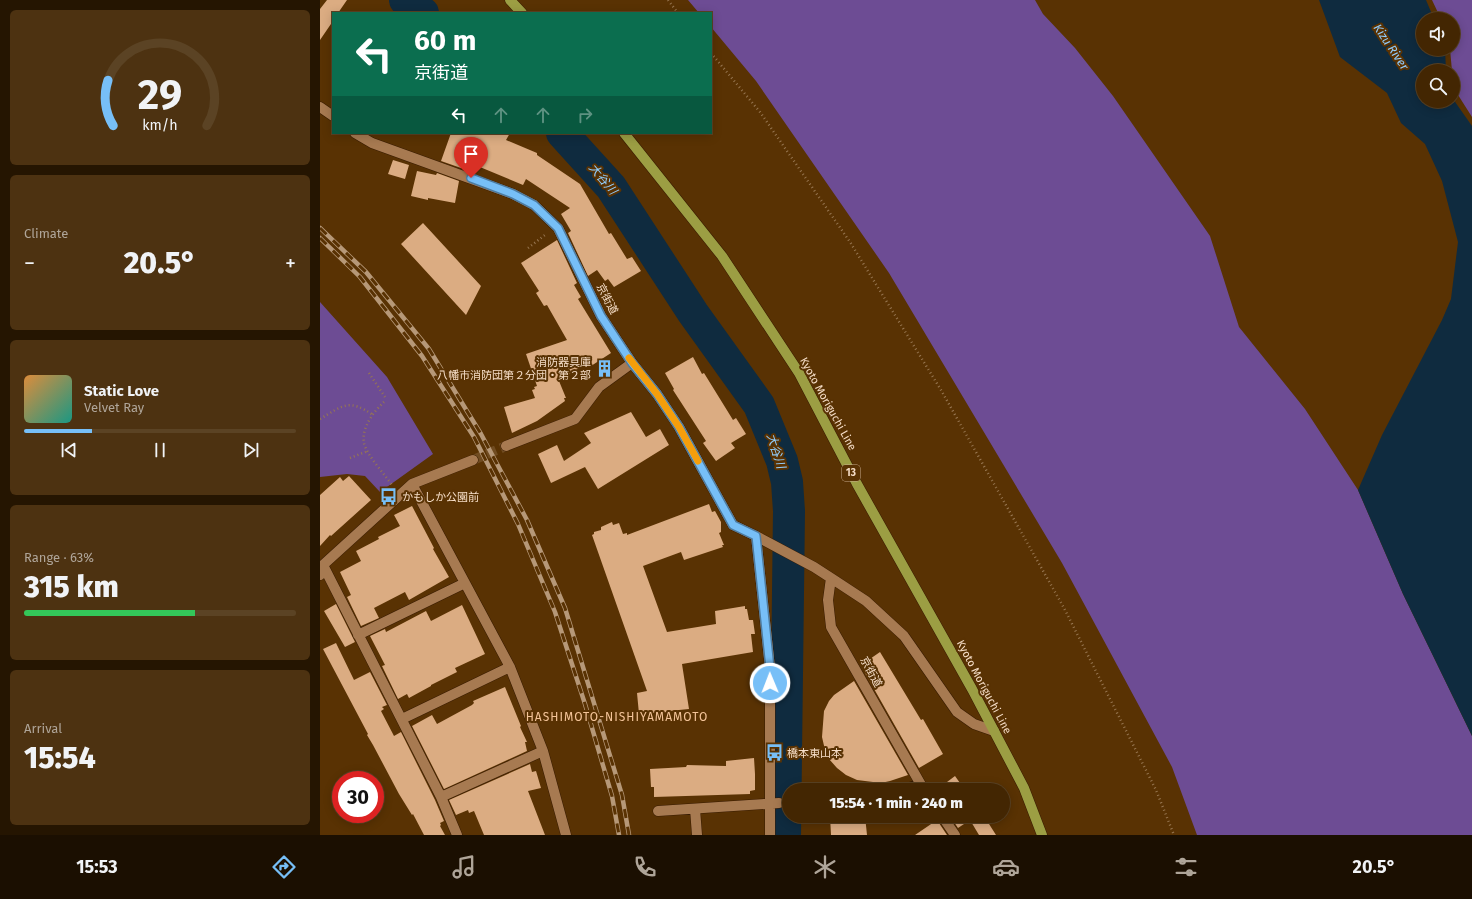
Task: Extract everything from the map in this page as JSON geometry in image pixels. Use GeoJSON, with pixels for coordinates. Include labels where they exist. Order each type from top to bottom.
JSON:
{"type":"FeatureCollection","features":[{"type":"Feature","properties":{"kind":"main road"},"geometry":{"type":"LineString","coordinates":[[510,0],[521,12]]}},
{"type":"Feature","properties":{"kind":"main road","name":"Kyoto Moriguchi Line"},"geometry":{"type":"LineString","coordinates":[[625,134],[722,256],[799,373],[857,484],[972,689],[1024,788],[1042,835]]}},
{"type":"Feature","properties":{"kind":"street"},"geometry":{"type":"LineString","coordinates":[[320,107],[332,115]]}},
{"type":"Feature","properties":{"kind":"street","name":"京街道"},"geometry":{"type":"LineString","coordinates":[[358,134],[372,143],[513,194],[534,205],[558,228],[601,316],[632,363],[657,394],[679,427],[733,525],[779,548],[831,578],[828,600],[831,627],[920,783]]}},
{"type":"Feature","properties":{"kind":"street"},"geometry":{"type":"LineString","coordinates":[[506,446],[575,419],[599,387],[632,363]]}},
{"type":"Feature","properties":{"kind":"street"},"geometry":{"type":"LineString","coordinates":[[320,575],[323,565],[412,484],[473,460]]}},
{"type":"Feature","properties":{"kind":"street"},"geometry":{"type":"LineString","coordinates":[[412,484],[510,667],[543,751],[566,835]]}},
{"type":"Feature","properties":{"kind":"street"},"geometry":{"type":"LineString","coordinates":[[756,536],[770,668],[774,803],[770,835]]}},
{"type":"Feature","properties":{"kind":"street"},"geometry":{"type":"LineString","coordinates":[[323,565],[358,636],[402,718],[441,797],[457,835]]}},
{"type":"Feature","properties":{"kind":"street"},"geometry":{"type":"LineString","coordinates":[[831,578],[866,601],[904,636],[957,712],[974,724],[994,731]]}},
{"type":"Feature","properties":{"kind":"street"},"geometry":{"type":"LineString","coordinates":[[358,636],[465,583]]}},
{"type":"Feature","properties":{"kind":"street"},"geometry":{"type":"LineString","coordinates":[[402,718],[510,667]]}},
{"type":"Feature","properties":{"kind":"street"},"geometry":{"type":"LineString","coordinates":[[441,797],[543,751]]}},
{"type":"Feature","properties":{"kind":"street"},"geometry":{"type":"LineString","coordinates":[[658,811],[774,803]]}},
{"type":"Feature","properties":{"kind":"street"},"geometry":{"type":"LineString","coordinates":[[695,809],[697,835]]}},
{"type":"Feature","properties":{"kind":"street"},"geometry":{"type":"LineString","coordinates":[[947,823],[955,835]]}},
{"type":"Feature","properties":{"kind":"path"},"geometry":{"type":"LineString","coordinates":[[668,0],[677,12]]}},
{"type":"Feature","properties":{"kind":"path"},"geometry":{"type":"LineString","coordinates":[[712,54],[760,112],[850,242],[941,390],[1064,608],[1156,790],[1174,835]]}},
{"type":"Feature","properties":{"kind":"path"},"geometry":{"type":"LineString","coordinates":[[528,248],[548,232]]}},
{"type":"Feature","properties":{"kind":"path"},"geometry":{"type":"LineString","coordinates":[[369,373],[385,397]]}},
{"type":"Feature","properties":{"kind":"path"},"geometry":{"type":"LineString","coordinates":[[384,402],[373,415],[366,428],[364,443],[368,451],[400,495]]}},
{"type":"Feature","properties":{"kind":"path"},"geometry":{"type":"LineString","coordinates":[[320,419],[342,406],[358,407],[373,415]]}},
{"type":"Feature","properties":{"kind":"path"},"geometry":{"type":"LineString","coordinates":[[350,458],[368,451]]}},
{"type":"Feature","properties":{"kind":"shaded area"},"geometry":{"type":"Polygon","coordinates":[[[688,0],[1035,0],[1043,14],[1075,48],[1113,96],[1210,236],[1239,327],[1305,409],[1358,490],[1403,594],[1472,736],[1472,835],[1197,835],[1172,767],[1062,563],[889,273],[756,81],[712,28],[712,12],[698,12],[688,0]]]}},
{"type":"Feature","properties":{"kind":"shaded area"},"geometry":{"type":"Polygon","coordinates":[[[1432,0],[1472,0],[1472,117],[1460,98],[1460,64],[1451,64],[1451,56],[1460,56],[1460,12],[1438,12],[1432,0]]]}},
{"type":"Feature","properties":{"kind":"shaded area"},"geometry":{"type":"Polygon","coordinates":[[[320,302],[387,377],[433,454],[380,492],[365,476],[347,474],[320,477],[320,302]]]}},
{"type":"Feature","properties":{"kind":"water","name":"Kizu River"},"geometry":{"type":"Polygon","coordinates":[[[1319,0],[1426,0],[1431,12],[1416,12],[1416,56],[1445,56],[1446,64],[1416,64],[1416,108],[1459,108],[1472,126],[1472,736],[1403,594],[1358,490],[1382,435],[1442,320],[1451,299],[1458,242],[1442,181],[1425,144],[1401,123],[1387,93],[1340,57],[1319,0]]]}},
{"type":"Feature","properties":{"kind":"building"},"geometry":{"type":"Polygon","coordinates":[[[327,0],[347,0],[339,12],[332,12],[332,22],[320,40],[320,9],[327,0]]]}},
{"type":"Feature","properties":{"kind":"building"},"geometry":{"type":"Polygon","coordinates":[[[451,134],[509,134],[506,140],[537,153],[537,155],[580,184],[609,234],[611,233],[627,259],[632,257],[641,271],[614,287],[608,279],[605,281],[597,270],[588,276],[568,233],[571,231],[561,214],[570,208],[526,179],[523,185],[463,160],[461,168],[441,161],[451,134]]]}},
{"type":"Feature","properties":{"kind":"building"},"geometry":{"type":"Polygon","coordinates":[[[393,160],[409,165],[405,179],[388,174],[393,160]]]}},
{"type":"Feature","properties":{"kind":"building"},"geometry":{"type":"Polygon","coordinates":[[[417,171],[436,175],[437,173],[459,181],[455,203],[428,198],[428,200],[411,196],[417,171]]]}},
{"type":"Feature","properties":{"kind":"building"},"geometry":{"type":"Polygon","coordinates":[[[423,223],[481,286],[466,315],[401,244],[423,223]]]}},
{"type":"Feature","properties":{"kind":"building"},"geometry":{"type":"Polygon","coordinates":[[[557,240],[577,283],[574,285],[581,297],[578,299],[611,353],[591,366],[588,362],[559,381],[566,398],[564,398],[565,401],[537,421],[512,433],[504,407],[535,398],[532,390],[537,386],[526,354],[567,340],[547,305],[544,306],[536,293],[539,291],[521,263],[557,240]]]}},
{"type":"Feature","properties":{"kind":"building"},"geometry":{"type":"Polygon","coordinates":[[[693,357],[702,374],[704,373],[733,420],[736,418],[746,434],[731,443],[735,448],[716,461],[703,443],[706,441],[673,390],[674,389],[665,373],[693,357]]]}},
{"type":"Feature","properties":{"kind":"building"},"geometry":{"type":"Polygon","coordinates":[[[631,412],[646,437],[660,429],[669,445],[598,489],[585,467],[551,483],[538,454],[557,445],[564,461],[591,443],[584,433],[631,412]]]}},
{"type":"Feature","properties":{"kind":"building"},"geometry":{"type":"Polygon","coordinates":[[[349,476],[371,500],[331,536],[330,535],[320,546],[320,495],[340,477],[343,481],[349,476]]]}},
{"type":"Feature","properties":{"kind":"building"},"geometry":{"type":"Polygon","coordinates":[[[709,504],[712,512],[715,511],[721,522],[721,532],[719,533],[724,545],[722,545],[723,547],[684,560],[681,552],[643,566],[667,632],[716,624],[715,611],[745,606],[749,620],[753,620],[755,634],[751,634],[753,652],[682,664],[689,709],[639,714],[637,693],[647,691],[592,535],[594,532],[601,530],[601,527],[612,522],[613,525],[619,523],[623,534],[627,533],[627,535],[709,504]]]}},
{"type":"Feature","properties":{"kind":"building"},"geometry":{"type":"Polygon","coordinates":[[[412,506],[434,548],[433,549],[449,577],[409,600],[405,592],[374,608],[379,618],[361,626],[347,597],[351,595],[340,572],[361,561],[356,551],[379,539],[378,537],[400,526],[394,515],[412,506]]]}},
{"type":"Feature","properties":{"kind":"building"},"geometry":{"type":"Polygon","coordinates":[[[336,604],[355,642],[345,647],[324,611],[336,604]]]}},
{"type":"Feature","properties":{"kind":"building"},"geometry":{"type":"Polygon","coordinates":[[[462,605],[485,654],[455,668],[457,672],[409,698],[407,694],[398,699],[382,666],[385,665],[370,636],[385,629],[386,632],[426,611],[431,621],[462,605]]]}},
{"type":"Feature","properties":{"kind":"building"},"geometry":{"type":"Polygon","coordinates":[[[336,643],[354,680],[370,672],[387,705],[382,707],[384,709],[381,711],[394,736],[401,732],[444,821],[440,823],[440,826],[445,835],[424,835],[413,814],[412,815],[399,794],[323,649],[336,643]]]}},
{"type":"Feature","properties":{"kind":"building"},"geometry":{"type":"Polygon","coordinates":[[[880,652],[921,720],[923,719],[943,754],[919,768],[865,673],[867,672],[865,668],[869,665],[867,661],[880,652]]]}},
{"type":"Feature","properties":{"kind":"building"},"geometry":{"type":"Polygon","coordinates":[[[854,681],[908,775],[881,783],[857,780],[846,775],[837,768],[829,759],[822,737],[824,711],[834,695],[854,681]]]}},
{"type":"Feature","properties":{"kind":"building"},"geometry":{"type":"Polygon","coordinates":[[[505,687],[527,742],[525,742],[527,751],[444,789],[412,726],[432,715],[437,724],[472,705],[474,703],[473,701],[505,687]]]}},
{"type":"Feature","properties":{"kind":"building"},"geometry":{"type":"Polygon","coordinates":[[[754,758],[755,790],[750,791],[750,794],[654,797],[654,787],[651,787],[650,769],[686,767],[687,765],[726,766],[726,761],[754,758]]]}},
{"type":"Feature","properties":{"kind":"building"},"geometry":{"type":"Polygon","coordinates":[[[530,764],[532,772],[536,771],[541,788],[528,791],[545,835],[484,835],[474,811],[469,813],[468,810],[456,815],[449,800],[530,764]]]}},
{"type":"Feature","properties":{"kind":"building"},"geometry":{"type":"Polygon","coordinates":[[[955,776],[960,783],[946,783],[955,776]]]}},
{"type":"Feature","properties":{"kind":"building"},"geometry":{"type":"Polygon","coordinates":[[[830,823],[866,823],[867,835],[831,835],[830,823]]]}},
{"type":"Feature","properties":{"kind":"building"},"geometry":{"type":"Polygon","coordinates":[[[933,823],[939,823],[947,835],[915,835],[933,823]]]}},
{"type":"Feature","properties":{"kind":"building"},"geometry":{"type":"Polygon","coordinates":[[[955,823],[966,823],[958,828],[955,823]]]}},
{"type":"Feature","properties":{"kind":"building"},"geometry":{"type":"Polygon","coordinates":[[[972,823],[988,823],[996,835],[979,835],[972,823]]]}},
{"type":"Feature","properties":{"kind":"waterway","name":"大谷川"},"geometry":{"type":"LineString","coordinates":[[405,0],[422,12]]}},
{"type":"Feature","properties":{"kind":"waterway","name":"大谷川"},"geometry":{"type":"LineString","coordinates":[[563,134],[611,187],[693,313],[759,405],[782,461],[787,482],[789,511],[785,835]]}},
{"type":"Feature","properties":{"kind":"tunnel"},"geometry":{"type":"LineString","coordinates":[[473,460],[506,446]]}},
{"type":"Feature","properties":{"kind":"railway"},"geometry":{"type":"LineString","coordinates":[[320,228],[366,272],[429,349],[481,434],[527,520],[565,608],[622,795],[629,835]]}},
{"type":"Feature","properties":{"kind":"railway"},"geometry":{"type":"LineString","coordinates":[[320,238],[360,277],[422,356],[474,437],[518,524],[555,612],[585,704],[612,796],[619,835]]}},
{"type":"Feature","properties":{"kind":"slow traffic"},"geometry":{"type":"LineString","coordinates":[[629,358],[657,394],[679,427],[698,461]]}},
{"type":"Feature","properties":{"kind":"place","name":"消防器具庫 八幡市消防団第２分団・第２部"},"geometry":{"type":"Point","coordinates":[604,368]}},
{"type":"Feature","properties":{"kind":"place","name":"かもしか公園前"},"geometry":{"type":"Point","coordinates":[389,497]}},
{"type":"Feature","properties":{"kind":"place","name":"橋本東山本"},"geometry":{"type":"Point","coordinates":[774,753]}},
{"type":"Feature","properties":{"kind":"district","name":"HASHIMOTO-NISHIYAMAMOTO"},"geometry":{"type":"Point","coordinates":[617,717]}},
{"type":"Feature","properties":{"kind":"route"},"geometry":{"type":"LineString","coordinates":[[471,178],[513,194],[534,205],[558,228],[601,316],[632,363],[657,394],[679,427],[733,525],[756,536],[770,668],[770,683]]}}]}
